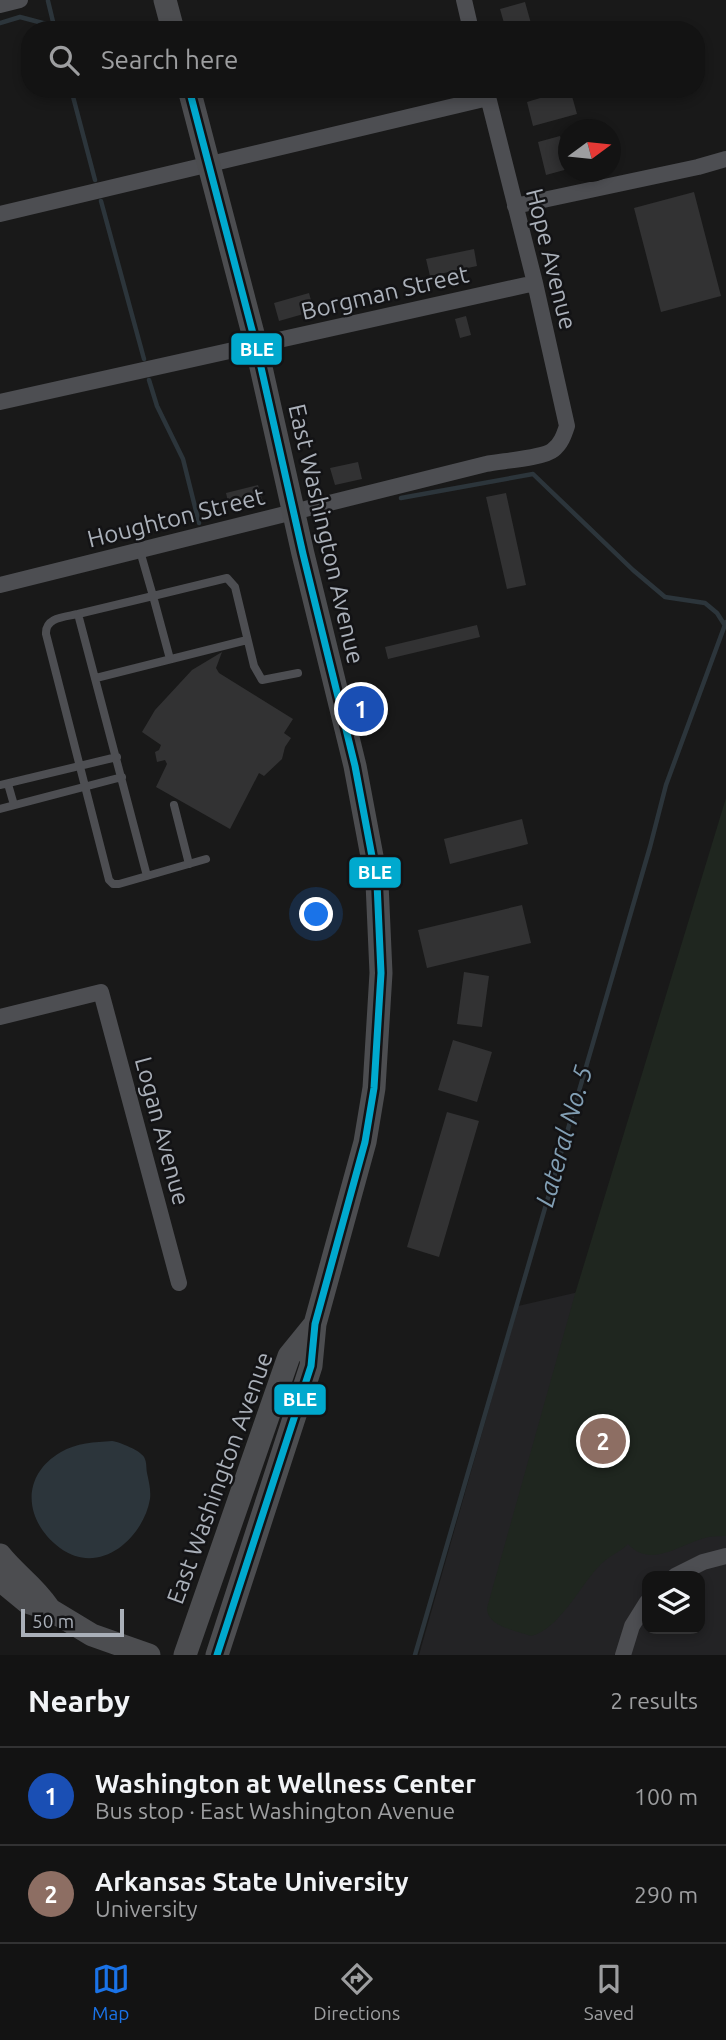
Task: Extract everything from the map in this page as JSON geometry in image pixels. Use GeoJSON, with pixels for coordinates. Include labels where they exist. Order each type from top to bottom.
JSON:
{"type":"FeatureCollection","features":[{"type":"Feature","properties":{"kind":"street"},"geometry":{"type":"LineString","coordinates":[[0,5],[20,0]]}},
{"type":"Feature","properties":{"kind":"street"},"geometry":{"type":"LineString","coordinates":[[165,0],[171,21]]}},
{"type":"Feature","properties":{"kind":"street"},"geometry":{"type":"LineString","coordinates":[[464,0],[469,21]]}},
{"type":"Feature","properties":{"kind":"street","name":"East Washington Avenue"},"geometry":{"type":"LineString","coordinates":[[191,98],[256,345],[355,766],[375,871],[380,932],[380,1021],[365,1142],[315,1324],[311,1366],[217,1655]]}},
{"type":"Feature","properties":{"kind":"street"},"geometry":{"type":"LineString","coordinates":[[0,214],[471,98]]}},
{"type":"Feature","properties":{"kind":"street","name":"Hope Avenue"},"geometry":{"type":"LineString","coordinates":[[488,98],[535,283],[566,426],[563,439]]}},
{"type":"Feature","properties":{"kind":"street"},"geometry":{"type":"LineString","coordinates":[[515,206],[726,159]]}},
{"type":"Feature","properties":{"kind":"street","name":"Borgman Street"},"geometry":{"type":"LineString","coordinates":[[0,402],[535,283]]}},
{"type":"Feature","properties":{"kind":"street","name":"Houghton Street"},"geometry":{"type":"LineString","coordinates":[[0,585],[486,464],[549,453],[563,439]]}},
{"type":"Feature","properties":{"kind":"street","name":"Logan Avenue"},"geometry":{"type":"LineString","coordinates":[[0,1017],[101,992],[179,1283]]}},
{"type":"Feature","properties":{"kind":"street","name":"East Washington Avenue"},"geometry":{"type":"LineString","coordinates":[[186,1655],[289,1356],[315,1324]]}},
{"type":"Feature","properties":{"kind":"street"},"geometry":{"type":"LineString","coordinates":[[0,1555],[21,1578],[35,1588],[50,1609]]}},
{"type":"Feature","properties":{"kind":"street"},"geometry":{"type":"LineString","coordinates":[[685,1571],[703,1562],[726,1556]]}},
{"type":"Feature","properties":{"kind":"street"},"geometry":{"type":"LineString","coordinates":[[0,1580],[27,1602],[50,1609],[92,1635],[129,1651],[149,1655]]}},
{"type":"Feature","properties":{"kind":"street"},"geometry":{"type":"LineString","coordinates":[[623,1655],[632,1626],[642,1610]]}},
{"type":"Feature","properties":{"kind":"lane"},"geometry":{"type":"LineString","coordinates":[[140,551],[170,659]]}},
{"type":"Feature","properties":{"kind":"lane"},"geometry":{"type":"LineString","coordinates":[[206,859],[119,884],[113,884],[109,880],[46,627],[53,620],[227,578],[235,587],[254,666],[262,680],[298,673]]}},
{"type":"Feature","properties":{"kind":"lane"},"geometry":{"type":"LineString","coordinates":[[78,614],[147,876]]}},
{"type":"Feature","properties":{"kind":"lane"},"geometry":{"type":"LineString","coordinates":[[96,678],[247,640]]}},
{"type":"Feature","properties":{"kind":"lane"},"geometry":{"type":"LineString","coordinates":[[14,806],[4,785],[117,757]]}},
{"type":"Feature","properties":{"kind":"lane"},"geometry":{"type":"LineString","coordinates":[[0,809],[122,777]]}},
{"type":"Feature","properties":{"kind":"lane"},"geometry":{"type":"LineString","coordinates":[[174,805],[189,864]]}},
{"type":"Feature","properties":{"kind":"shaded area"},"geometry":{"type":"Polygon","coordinates":[[[726,798],[726,1536],[709,1537],[657,1555],[647,1555],[628,1544],[601,1564],[551,1625],[531,1636],[497,1624],[488,1614],[487,1608],[575,1294],[726,798]]]}},
{"type":"Feature","properties":{"kind":"shaded area"},"geometry":{"type":"Polygon","coordinates":[[[726,1258],[726,1655],[419,1655],[518,1306],[726,1258]]]}},
{"type":"Feature","properties":{"kind":"shaded area"},"geometry":{"type":"Polygon","coordinates":[[[112,1441],[135,1450],[145,1459],[150,1492],[146,1514],[129,1540],[117,1549],[104,1556],[75,1556],[60,1548],[39,1525],[32,1499],[33,1486],[38,1473],[61,1452],[79,1445],[112,1441]]]}},
{"type":"Feature","properties":{"kind":"building"},"geometry":{"type":"Polygon","coordinates":[[[525,2],[530,21],[503,21],[500,9],[525,2]]]}},
{"type":"Feature","properties":{"kind":"building"},"geometry":{"type":"Polygon","coordinates":[[[540,98],[573,98],[577,114],[533,126],[527,102],[540,98]]]}},
{"type":"Feature","properties":{"kind":"building"},"geometry":{"type":"Polygon","coordinates":[[[558,137],[558,172],[546,175],[538,142],[558,137]]]}},
{"type":"Feature","properties":{"kind":"building"},"geometry":{"type":"Polygon","coordinates":[[[694,192],[721,296],[661,312],[634,208],[694,192]]]}},
{"type":"Feature","properties":{"kind":"building"},"geometry":{"type":"Polygon","coordinates":[[[474,249],[477,266],[430,276],[426,259],[474,249]]]}},
{"type":"Feature","properties":{"kind":"building"},"geometry":{"type":"Polygon","coordinates":[[[309,293],[314,311],[279,321],[274,303],[309,293]]]}},
{"type":"Feature","properties":{"kind":"building"},"geometry":{"type":"Polygon","coordinates":[[[466,316],[471,335],[460,338],[455,319],[466,316]]]}},
{"type":"Feature","properties":{"kind":"building"},"geometry":{"type":"Polygon","coordinates":[[[358,462],[362,479],[335,485],[330,468],[358,462]]]}},
{"type":"Feature","properties":{"kind":"building"},"geometry":{"type":"Polygon","coordinates":[[[258,485],[263,502],[230,510],[226,493],[258,485]]]}},
{"type":"Feature","properties":{"kind":"building"},"geometry":{"type":"Polygon","coordinates":[[[506,493],[526,585],[507,589],[486,497],[506,493]]]}},
{"type":"Feature","properties":{"kind":"building"},"geometry":{"type":"Polygon","coordinates":[[[477,625],[480,637],[388,659],[385,647],[477,625]]]}},
{"type":"Feature","properties":{"kind":"building"},"geometry":{"type":"Polygon","coordinates":[[[222,652],[216,668],[219,673],[293,719],[284,733],[291,738],[282,759],[264,776],[259,773],[230,829],[156,787],[167,764],[165,760],[157,762],[155,752],[161,745],[142,732],[155,710],[192,670],[222,652]]]}},
{"type":"Feature","properties":{"kind":"building"},"geometry":{"type":"Polygon","coordinates":[[[522,819],[528,844],[450,864],[444,839],[522,819]]]}},
{"type":"Feature","properties":{"kind":"building"},"geometry":{"type":"Polygon","coordinates":[[[522,905],[531,943],[427,968],[418,930],[522,905]]]}},
{"type":"Feature","properties":{"kind":"building"},"geometry":{"type":"Polygon","coordinates":[[[464,972],[489,976],[482,1027],[457,1024],[464,972]]]}},
{"type":"Feature","properties":{"kind":"building"},"geometry":{"type":"Polygon","coordinates":[[[453,1040],[492,1052],[477,1102],[438,1090],[453,1040]]]}},
{"type":"Feature","properties":{"kind":"building"},"geometry":{"type":"Polygon","coordinates":[[[447,1112],[479,1121],[439,1257],[407,1247],[447,1112]]]}},
{"type":"Feature","properties":{"kind":"waterway"},"geometry":{"type":"LineString","coordinates":[[48,1],[53,21]]}},
{"type":"Feature","properties":{"kind":"waterway"},"geometry":{"type":"LineString","coordinates":[[0,23],[20,17],[35,21]]}},
{"type":"Feature","properties":{"kind":"waterway"},"geometry":{"type":"LineString","coordinates":[[73,98],[95,180]]}},
{"type":"Feature","properties":{"kind":"waterway"},"geometry":{"type":"LineString","coordinates":[[101,201],[144,359]]}},
{"type":"Feature","properties":{"kind":"waterway"},"geometry":{"type":"LineString","coordinates":[[149,380],[157,406],[183,459],[199,523]]}},
{"type":"Feature","properties":{"kind":"waterway"},"geometry":{"type":"LineString","coordinates":[[401,498],[533,474],[665,597],[705,603],[717,613],[724,624]]}},
{"type":"Feature","properties":{"kind":"waterway","name":"Lateral No. 5"},"geometry":{"type":"LineString","coordinates":[[415,1655],[666,785],[726,622]]}},
{"type":"Feature","properties":{"kind":"transit line","name":"BLE"},"geometry":{"type":"LineString","coordinates":[[191,98],[256,345],[355,766],[377,883],[381,973],[374,1088],[365,1142],[315,1324],[311,1366],[217,1655]]}},
{"type":"Feature","properties":{"kind":"place","name":"Washington at Wellness Center"},"geometry":{"type":"Point","coordinates":[361,709]}},
{"type":"Feature","properties":{"kind":"place","name":"Arkansas State University"},"geometry":{"type":"Point","coordinates":[603,1441]}}]}
